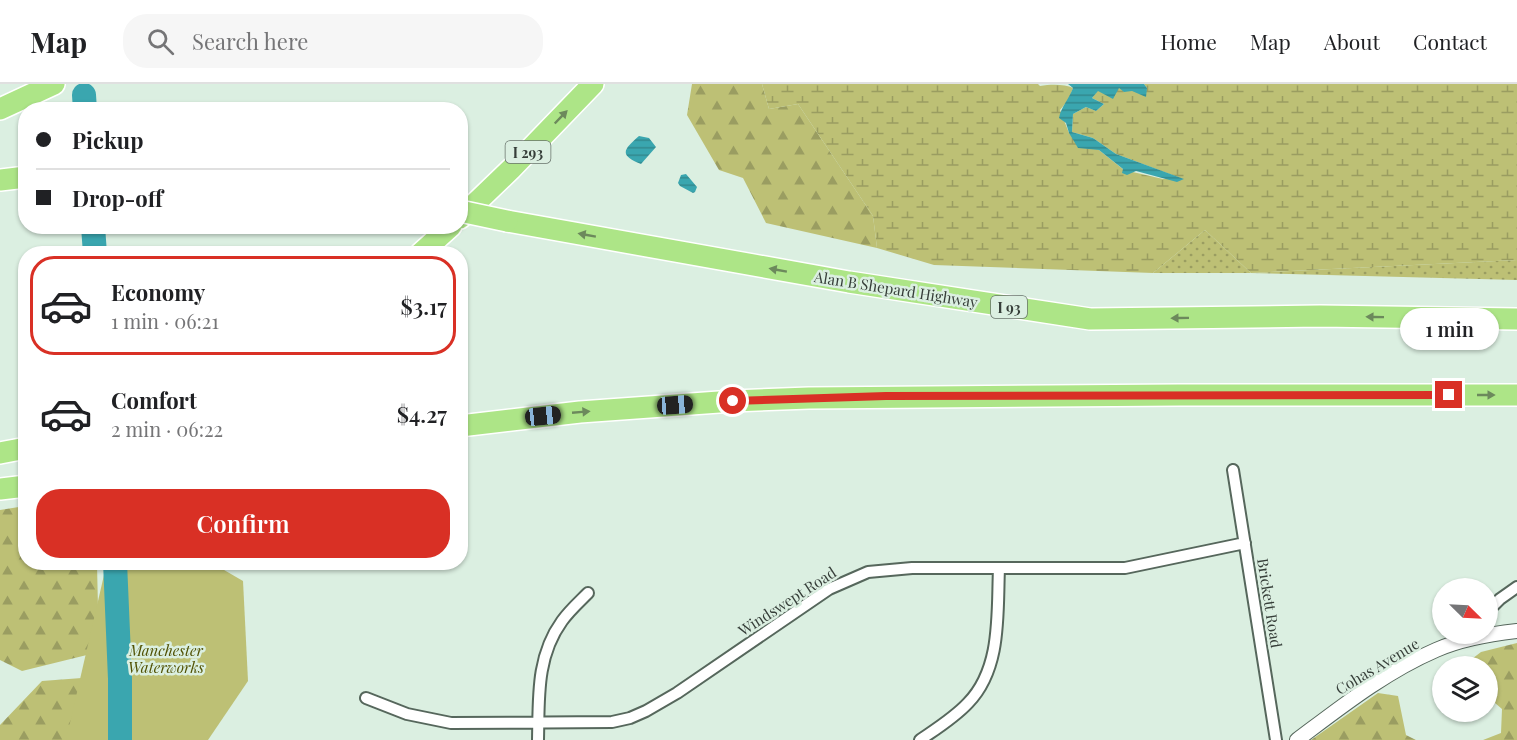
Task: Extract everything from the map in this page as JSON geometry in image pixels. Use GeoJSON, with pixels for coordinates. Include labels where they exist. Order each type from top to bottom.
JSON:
{"type":"FeatureCollection","features":[{"type":"Feature","properties":{"kind":"highway"},"geometry":{"type":"LineString","coordinates":[[0,108],[54,84]]}},
{"type":"Feature","properties":{"kind":"highway","name":"I 293"},"geometry":{"type":"LineString","coordinates":[[468,210],[512,169],[593,84]]}},
{"type":"Feature","properties":{"kind":"highway"},"geometry":{"type":"LineString","coordinates":[[0,180],[18,178]]}},
{"type":"Feature","properties":{"kind":"highway","name":"Alan B Shepard Highway"},"geometry":{"type":"LineString","coordinates":[[468,213],[849,282],[1090,319],[1320,316],[1517,319]]}},
{"type":"Feature","properties":{"kind":"highway"},"geometry":{"type":"LineString","coordinates":[[429,246],[442,234]]}},
{"type":"Feature","properties":{"kind":"highway"},"geometry":{"type":"LineString","coordinates":[[468,425],[591,411],[798,398],[1517,395]]}},
{"type":"Feature","properties":{"kind":"highway"},"geometry":{"type":"LineString","coordinates":[[0,453],[18,450]]}},
{"type":"Feature","properties":{"kind":"highway"},"geometry":{"type":"LineString","coordinates":[[0,489],[18,487]]}},
{"type":"Feature","properties":{"kind":"street","name":"Brickett Road"},"geometry":{"type":"LineString","coordinates":[[1233,470],[1276,740]]}},
{"type":"Feature","properties":{"kind":"street","name":"Windswept Road"},"geometry":{"type":"LineString","coordinates":[[366,698],[407,714],[451,723],[612,722],[646,711],[677,693],[829,589],[868,572],[912,568],[1125,568],[1245,543]]}},
{"type":"Feature","properties":{"kind":"street"},"geometry":{"type":"LineString","coordinates":[[920,740],[965,706],[974,696],[984,678],[993,654],[995,640],[999,568]]}},
{"type":"Feature","properties":{"kind":"street"},"geometry":{"type":"LineString","coordinates":[[1498,601],[1517,587]]}},
{"type":"Feature","properties":{"kind":"street"},"geometry":{"type":"LineString","coordinates":[[538,740],[540,671],[549,644],[563,620],[588,593]]}},
{"type":"Feature","properties":{"kind":"street","name":"Cohas Avenue"},"geometry":{"type":"LineString","coordinates":[[1498,633],[1517,631]]}},
{"type":"Feature","properties":{"kind":"street","name":"Cohas Avenue"},"geometry":{"type":"LineString","coordinates":[[1297,740],[1350,700],[1408,664],[1452,644]]}},
{"type":"Feature","properties":{"kind":"green space"},"geometry":{"type":"Polygon","coordinates":[[[692,84],[762,84],[769,109],[798,104],[873,216],[877,248],[766,223],[743,178],[719,170],[687,115],[692,84]]]}},
{"type":"Feature","properties":{"kind":"green space"},"geometry":{"type":"Polygon","coordinates":[[[762,84],[1038,84],[1040,86],[1066,86],[1073,88],[1069,99],[1060,110],[1069,133],[1099,150],[1124,170],[1163,179],[1183,179],[1116,154],[1093,138],[1072,132],[1073,114],[1086,107],[1096,111],[1104,104],[1092,98],[1098,90],[1147,88],[1144,84],[1517,84],[1517,260],[1251,273],[1205,230],[1153,273],[934,265],[877,248],[873,216],[798,104],[769,109],[762,84]]]}},
{"type":"Feature","properties":{"kind":"green space"},"geometry":{"type":"Polygon","coordinates":[[[1205,230],[1251,273],[1153,273],[1205,230]]]}},
{"type":"Feature","properties":{"kind":"green space"},"geometry":{"type":"Polygon","coordinates":[[[1517,260],[1517,280],[1251,273],[1517,260]]]}},
{"type":"Feature","properties":{"kind":"green space"},"geometry":{"type":"Polygon","coordinates":[[[18,507],[18,570],[97,570],[99,652],[22,671],[0,660],[0,510],[18,507]]]}},
{"type":"Feature","properties":{"kind":"green space","name":"Manchester Waterworks"},"geometry":{"type":"Polygon","coordinates":[[[105,570],[224,570],[243,581],[248,681],[208,740],[66,740],[105,570]]]}},
{"type":"Feature","properties":{"kind":"green space"},"geometry":{"type":"Polygon","coordinates":[[[1517,643],[1517,740],[1483,740],[1501,733],[1502,709],[1498,706],[1498,656],[1476,656],[1481,652],[1517,643]]]}},
{"type":"Feature","properties":{"kind":"green space"},"geometry":{"type":"Polygon","coordinates":[[[95,677],[89,740],[0,740],[0,725],[42,681],[95,677]]]}},
{"type":"Feature","properties":{"kind":"green space"},"geometry":{"type":"Polygon","coordinates":[[[1378,693],[1398,696],[1406,735],[1416,740],[1311,740],[1378,693]]]}},
{"type":"Feature","properties":{"kind":"water"},"geometry":{"type":"Polygon","coordinates":[[[1068,84],[1144,84],[1147,88],[1146,97],[1132,91],[1124,92],[1119,88],[1113,99],[1098,91],[1092,98],[1104,104],[1096,111],[1086,107],[1073,114],[1072,132],[1093,138],[1116,154],[1184,179],[1177,182],[1136,171],[1127,175],[1122,173],[1123,169],[1099,150],[1078,148],[1066,123],[1059,118],[1073,88],[1068,84]]]}},
{"type":"Feature","properties":{"kind":"water"},"geometry":{"type":"Polygon","coordinates":[[[639,136],[649,138],[656,147],[641,164],[626,155],[629,145],[639,136]]]}},
{"type":"Feature","properties":{"kind":"water"},"geometry":{"type":"Polygon","coordinates":[[[686,174],[697,187],[693,193],[678,183],[681,175],[686,174]]]}},
{"type":"Feature","properties":{"kind":"waterway"},"geometry":{"type":"LineString","coordinates":[[84,95],[84,102]]}},
{"type":"Feature","properties":{"kind":"waterway"},"geometry":{"type":"LineString","coordinates":[[94,234],[94,246]]}},
{"type":"Feature","properties":{"kind":"waterway"},"geometry":{"type":"LineString","coordinates":[[115,570],[120,740]]}},
{"type":"Feature","properties":{"kind":"route"},"geometry":{"type":"LineString","coordinates":[[733,401],[886,396],[1449,395]]}}]}
